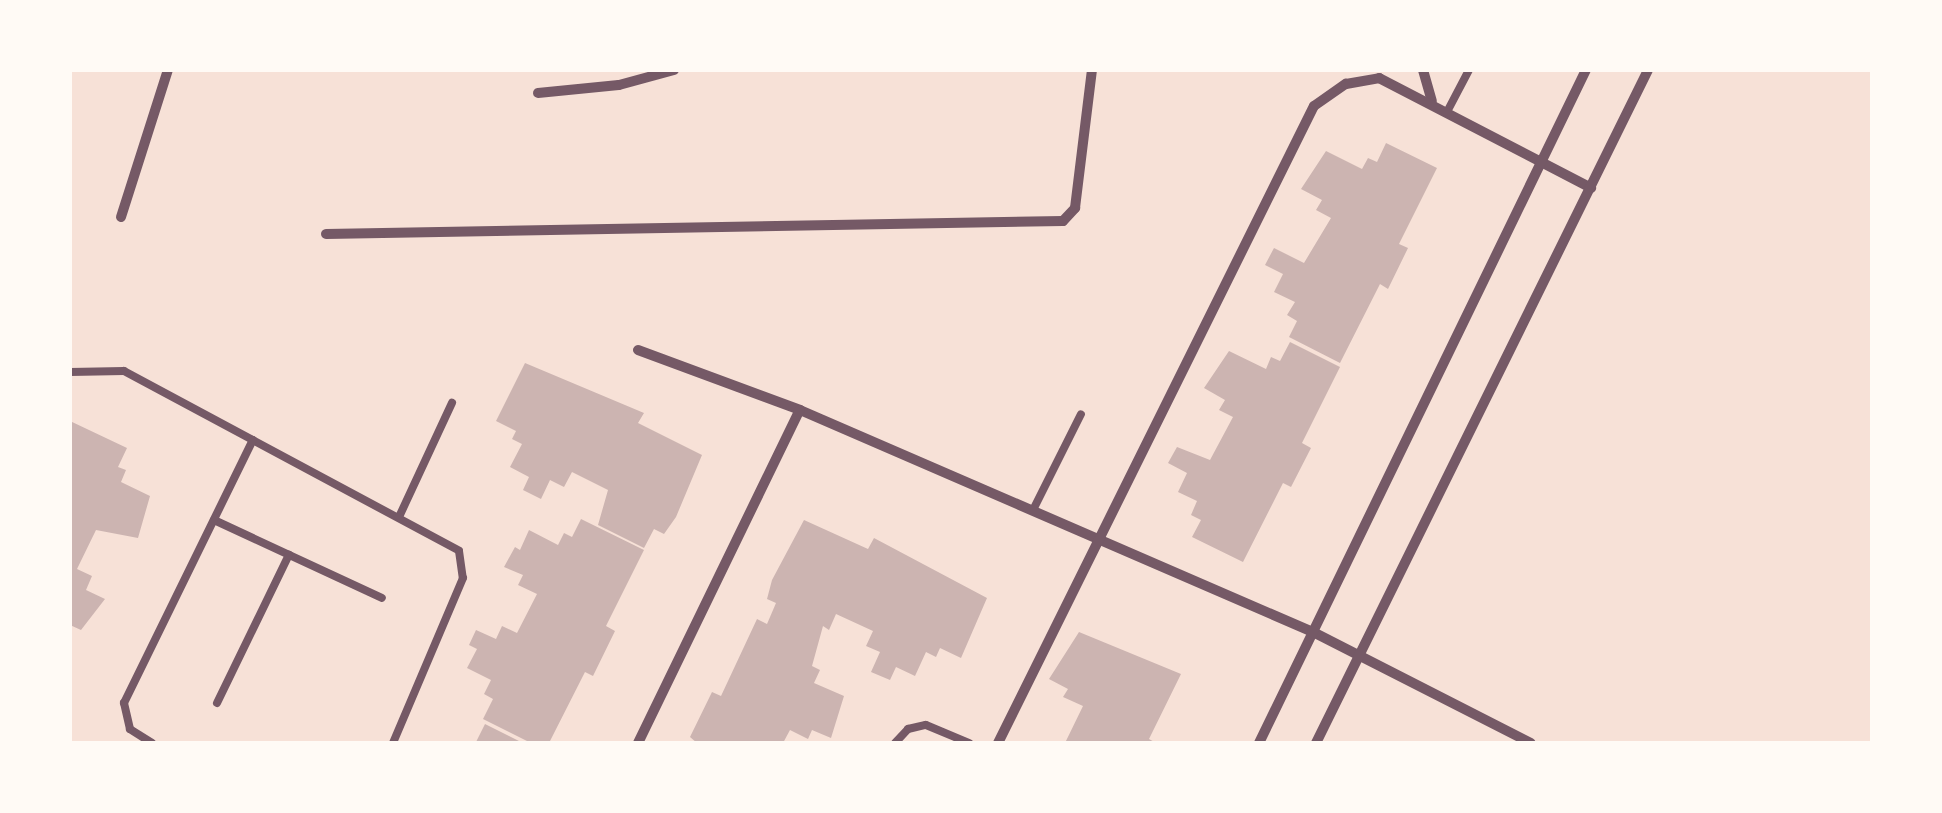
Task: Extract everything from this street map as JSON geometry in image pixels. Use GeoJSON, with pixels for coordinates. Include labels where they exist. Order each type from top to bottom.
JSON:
{"type":"FeatureCollection","features":[{"type":"Feature","properties":{"kind":"street"},"geometry":{"type":"LineString","coordinates":[[121,218],[168,70]]}},
{"type":"Feature","properties":{"kind":"street"},"geometry":{"type":"LineString","coordinates":[[538,93],[620,85],[674,70]]}},
{"type":"Feature","properties":{"kind":"street"},"geometry":{"type":"LineString","coordinates":[[326,234],[1063,221],[1075,208],[1092,70]]}},
{"type":"Feature","properties":{"kind":"street"},"geometry":{"type":"LineString","coordinates":[[1423,70],[1432,101]]}},
{"type":"Feature","properties":{"kind":"street"},"geometry":{"type":"LineString","coordinates":[[1259,743],[1586,70]]}},
{"type":"Feature","properties":{"kind":"street"},"geometry":{"type":"LineString","coordinates":[[1316,743],[1648,70]]}},
{"type":"Feature","properties":{"kind":"street"},"geometry":{"type":"LineString","coordinates":[[998,743],[1314,106],[1346,84],[1379,78],[1432,101],[1591,188]]}},
{"type":"Feature","properties":{"kind":"street"},"geometry":{"type":"LineString","coordinates":[[638,350],[800,410],[1315,633],[1532,743]]}},
{"type":"Feature","properties":{"kind":"street"},"geometry":{"type":"LineString","coordinates":[[638,743],[800,410]]}},
{"type":"Feature","properties":{"kind":"lane"},"geometry":{"type":"LineString","coordinates":[[1448,110],[1469,70]]}},
{"type":"Feature","properties":{"kind":"lane"},"geometry":{"type":"LineString","coordinates":[[70,372],[124,371],[452,545],[465,569],[393,743]]}},
{"type":"Feature","properties":{"kind":"lane"},"geometry":{"type":"LineString","coordinates":[[399,517],[452,404]]}},
{"type":"Feature","properties":{"kind":"lane"},"geometry":{"type":"LineString","coordinates":[[1033,510],[1081,414]]}},
{"type":"Feature","properties":{"kind":"lane"},"geometry":{"type":"LineString","coordinates":[[152,743],[130,729],[124,703],[254,440]]}},
{"type":"Feature","properties":{"kind":"lane"},"geometry":{"type":"LineString","coordinates":[[214,520],[382,598]]}},
{"type":"Feature","properties":{"kind":"lane"},"geometry":{"type":"LineString","coordinates":[[218,702],[289,555]]}},
{"type":"Feature","properties":{"kind":"lane"},"geometry":{"type":"LineString","coordinates":[[896,743],[908,729],[926,725],[969,743]]}},
{"type":"Feature","properties":{"kind":"building"},"geometry":{"type":"Polygon","coordinates":[[[1386,143],[1437,168],[1399,244],[1408,248],[1388,289],[1380,284],[1340,363],[1289,337],[1297,321],[1287,315],[1295,302],[1274,292],[1283,274],[1265,265],[1274,248],[1304,263],[1331,218],[1316,210],[1322,200],[1301,189],[1326,151],[1362,169],[1368,158],[1377,162],[1386,143]]]}},
{"type":"Feature","properties":{"kind":"building"},"geometry":{"type":"Polygon","coordinates":[[[1290,342],[1340,367],[1302,443],[1311,448],[1291,487],[1283,483],[1243,562],[1192,537],[1201,520],[1191,515],[1197,501],[1178,492],[1187,473],[1168,463],[1177,447],[1210,460],[1233,417],[1219,410],[1225,400],[1204,388],[1229,351],[1266,369],[1271,357],[1280,361],[1290,342]]]}},
{"type":"Feature","properties":{"kind":"building"},"geometry":{"type":"Polygon","coordinates":[[[525,363],[644,413],[638,423],[702,455],[676,517],[664,534],[654,529],[644,548],[598,525],[608,490],[572,472],[564,487],[550,480],[541,499],[523,490],[529,477],[510,467],[522,444],[512,439],[516,431],[496,421],[525,363]]]}},
{"type":"Feature","properties":{"kind":"building"},"geometry":{"type":"Polygon","coordinates":[[[70,421],[127,448],[118,467],[126,470],[121,482],[150,496],[138,538],[96,530],[77,569],[92,576],[86,590],[105,599],[81,630],[70,625],[70,421]]]}},
{"type":"Feature","properties":{"kind":"building"},"geometry":{"type":"Polygon","coordinates":[[[581,519],[644,550],[606,626],[615,631],[593,676],[585,672],[549,743],[531,743],[483,719],[493,699],[484,694],[491,680],[467,668],[477,649],[469,645],[476,630],[496,639],[502,626],[517,633],[537,594],[518,585],[523,575],[504,567],[515,547],[520,550],[529,530],[558,545],[564,533],[572,537],[581,519]]]}},
{"type":"Feature","properties":{"kind":"building"},"geometry":{"type":"Polygon","coordinates":[[[804,520],[868,549],[874,538],[987,598],[961,658],[940,648],[936,657],[926,652],[915,676],[896,667],[890,680],[871,672],[880,652],[866,646],[873,631],[836,614],[829,630],[823,626],[812,666],[820,670],[814,683],[844,696],[831,738],[812,730],[808,739],[790,730],[783,743],[697,743],[690,737],[712,692],[721,696],[757,619],[767,624],[776,603],[767,599],[772,580],[804,520]]]}},
{"type":"Feature","properties":{"kind":"building"},"geometry":{"type":"Polygon","coordinates":[[[1079,632],[1181,674],[1149,739],[1156,743],[1065,743],[1083,706],[1063,697],[1068,689],[1049,679],[1079,632]]]}},
{"type":"Feature","properties":{"kind":"building"},"geometry":{"type":"Polygon","coordinates":[[[485,724],[523,743],[466,743],[476,742],[485,724]]]}}]}
